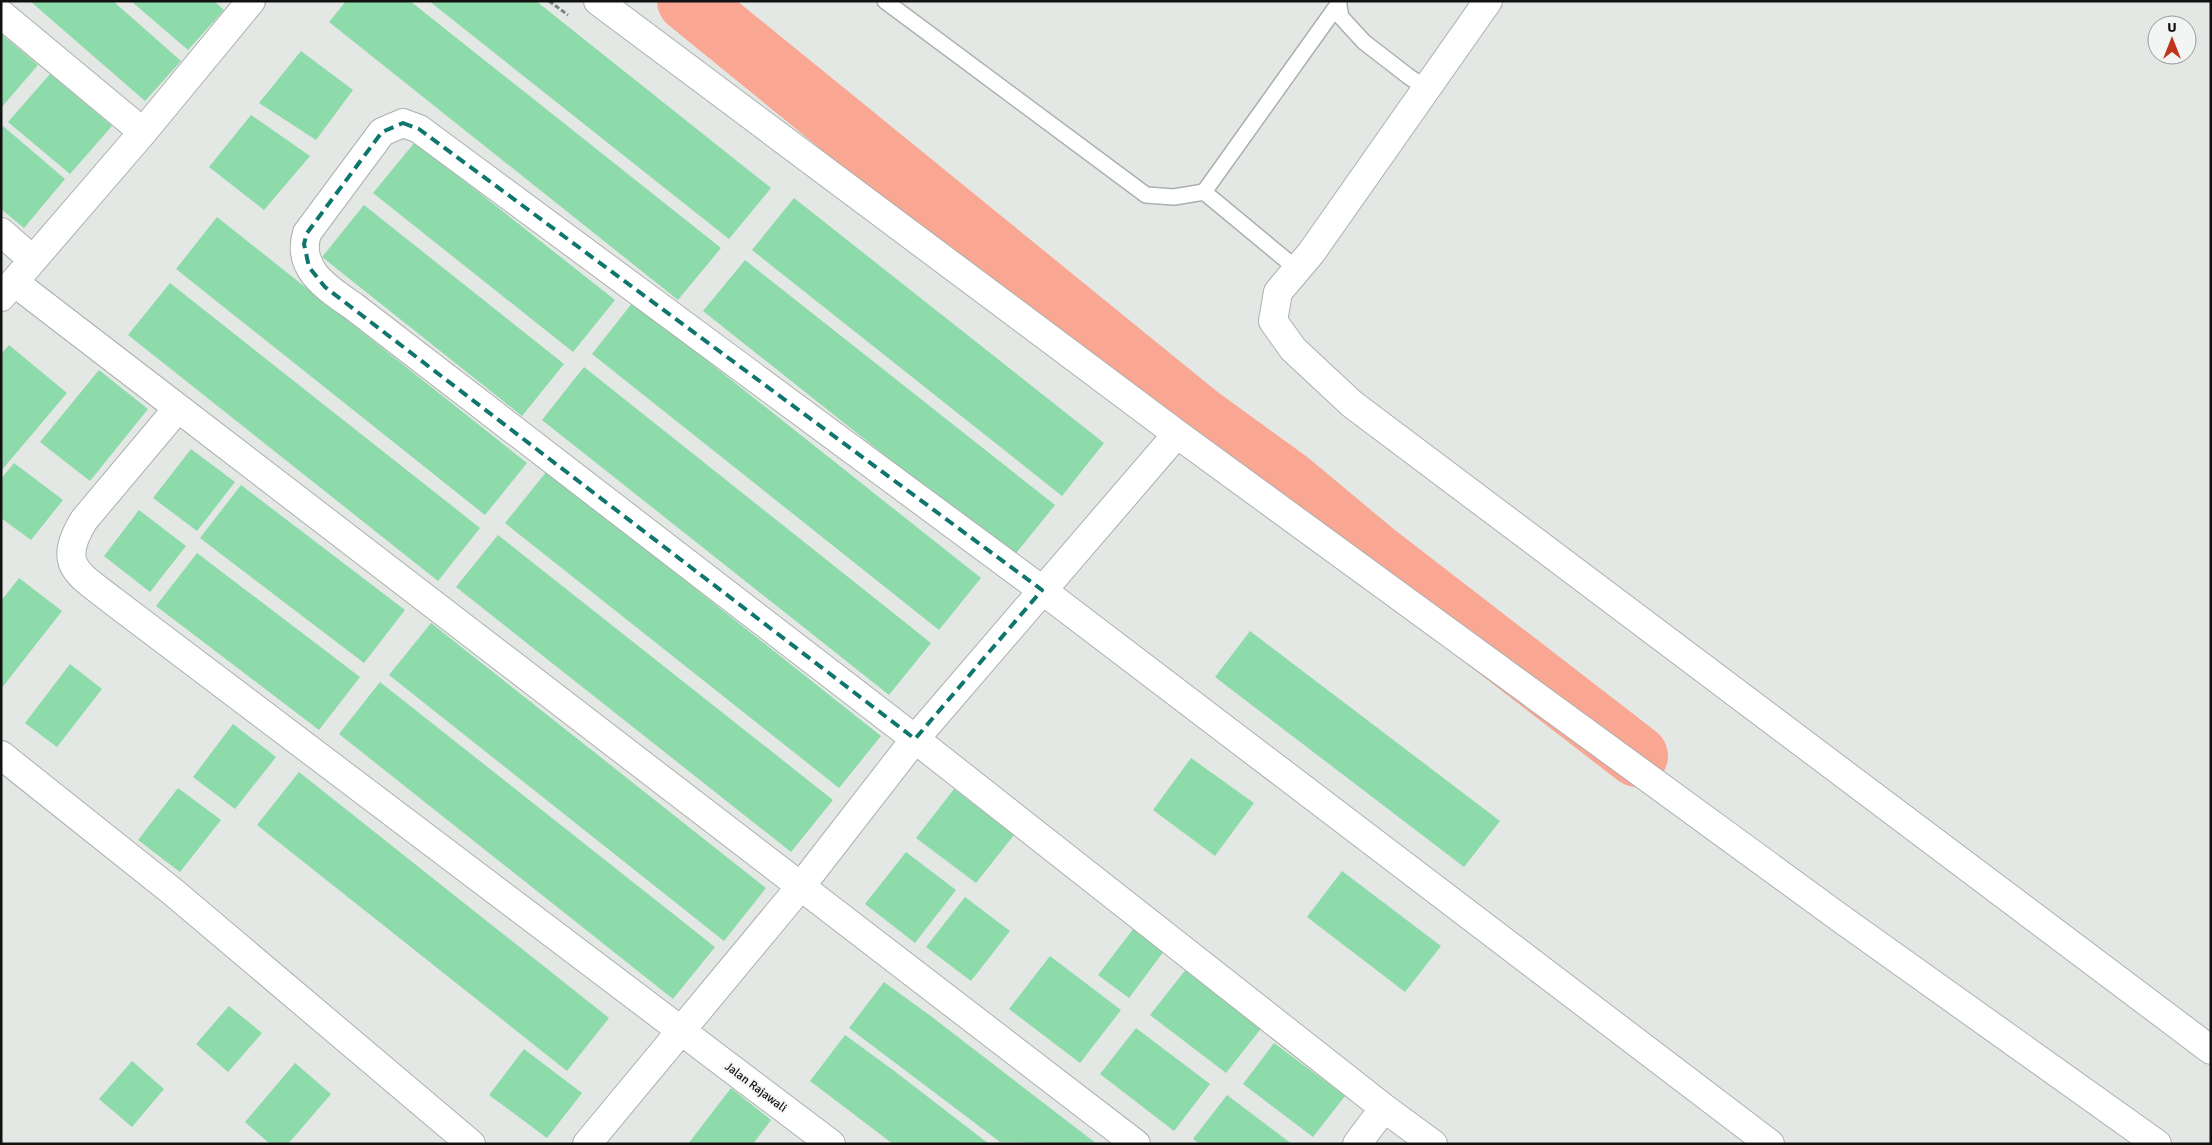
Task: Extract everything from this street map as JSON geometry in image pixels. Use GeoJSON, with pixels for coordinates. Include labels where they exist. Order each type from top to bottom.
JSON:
{"type":"FeatureCollection","features":[{"type":"Feature","properties":{"kind":"street"},"geometry":{"type":"LineString","coordinates":[[251,1],[143,132],[8,289],[178,408],[1136,1144]]}},
{"type":"Feature","properties":{"kind":"street"},"geometry":{"type":"LineString","coordinates":[[598,1],[1177,434],[1848,924],[2157,1144]]}},
{"type":"Feature","properties":{"kind":"street"},"geometry":{"type":"LineString","coordinates":[[1488,1],[1417,83],[1297,270],[1278,292],[1273,321],[1293,349],[1352,404],[2211,1050]]}},
{"type":"Feature","properties":{"kind":"street"},"geometry":{"type":"LineString","coordinates":[[1,14],[143,132]]}},
{"type":"Feature","properties":{"kind":"street"},"geometry":{"type":"LineString","coordinates":[[1432,1144],[915,739],[353,306],[325,287],[309,267],[304,244],[307,233],[382,132],[403,123],[419,129],[1042,590],[1770,1144]]}},
{"type":"Feature","properties":{"kind":"street"},"geometry":{"type":"LineString","coordinates":[[1,232],[34,260]]}},
{"type":"Feature","properties":{"kind":"street","name":"Jalan Rajawali"},"geometry":{"type":"LineString","coordinates":[[178,408],[84,520],[73,539],[70,551],[74,568],[113,601],[831,1144]]}},
{"type":"Feature","properties":{"kind":"street"},"geometry":{"type":"LineString","coordinates":[[587,1144],[801,886],[915,739],[1177,434]]}},
{"type":"Feature","properties":{"kind":"street"},"geometry":{"type":"LineString","coordinates":[[1,754],[173,892],[471,1144]]}},
{"type":"Feature","properties":{"kind":"street"},"geometry":{"type":"LineString","coordinates":[[1357,1144],[1384,1108]]}},
{"type":"Feature","properties":{"kind":"lane"},"geometry":{"type":"LineString","coordinates":[[884,1],[1146,195],[1174,197],[1204,192],[1339,2]]}},
{"type":"Feature","properties":{"kind":"lane"},"geometry":{"type":"LineString","coordinates":[[1339,2],[1341,16],[1364,42],[1417,83]]}},
{"type":"Feature","properties":{"kind":"lane"},"geometry":{"type":"LineString","coordinates":[[1204,192],[1297,270]]}},
{"type":"Feature","properties":{"kind":"highlighted area"},"geometry":{"type":"Polygon","coordinates":[[[403,123],[419,129],[1042,590],[915,739],[325,287],[309,267],[304,244],[307,233],[382,132],[403,123]]]}},
{"type":"Feature","properties":{"kind":"building"},"geometry":{"type":"Polygon","coordinates":[[[30,1],[113,1],[181,61],[145,101],[30,1]]]}},
{"type":"Feature","properties":{"kind":"building"},"geometry":{"type":"Polygon","coordinates":[[[131,1],[214,1],[224,10],[188,50],[131,1]]]}},
{"type":"Feature","properties":{"kind":"building"},"geometry":{"type":"Polygon","coordinates":[[[346,1],[410,1],[721,248],[678,300],[329,22],[346,1]]]}},
{"type":"Feature","properties":{"kind":"building"},"geometry":{"type":"Polygon","coordinates":[[[429,1],[536,1],[771,188],[729,239],[429,1]]]}},
{"type":"Feature","properties":{"kind":"building"},"geometry":{"type":"Polygon","coordinates":[[[1,34],[38,65],[1,108],[1,34]]]}},
{"type":"Feature","properties":{"kind":"building"},"geometry":{"type":"Polygon","coordinates":[[[301,51],[353,90],[316,140],[259,103],[301,51]]]}},
{"type":"Feature","properties":{"kind":"building"},"geometry":{"type":"Polygon","coordinates":[[[50,74],[112,126],[70,174],[8,122],[50,74]]]}},
{"type":"Feature","properties":{"kind":"building"},"geometry":{"type":"Polygon","coordinates":[[[251,115],[310,156],[264,210],[209,167],[251,115]]]}},
{"type":"Feature","properties":{"kind":"building"},"geometry":{"type":"Polygon","coordinates":[[[3,126],[65,179],[24,228],[1,209],[1,129],[3,126]]]}},
{"type":"Feature","properties":{"kind":"building"},"geometry":{"type":"Polygon","coordinates":[[[415,142],[615,300],[573,352],[373,193],[415,142]]]}},
{"type":"Feature","properties":{"kind":"building"},"geometry":{"type":"Polygon","coordinates":[[[794,198],[1104,443],[1062,496],[752,250],[794,198]]]}},
{"type":"Feature","properties":{"kind":"building"},"geometry":{"type":"Polygon","coordinates":[[[364,205],[564,364],[522,416],[322,257],[364,205]]]}},
{"type":"Feature","properties":{"kind":"building"},"geometry":{"type":"Polygon","coordinates":[[[217,217],[527,463],[485,515],[176,269],[217,217]]]}},
{"type":"Feature","properties":{"kind":"building"},"geometry":{"type":"Polygon","coordinates":[[[745,260],[1055,505],[1013,557],[703,311],[745,260]]]}},
{"type":"Feature","properties":{"kind":"building"},"geometry":{"type":"Polygon","coordinates":[[[170,283],[480,528],[438,581],[128,335],[170,283]]]}},
{"type":"Feature","properties":{"kind":"building"},"geometry":{"type":"Polygon","coordinates":[[[633,302],[981,578],[939,630],[592,354],[633,302]]]}},
{"type":"Feature","properties":{"kind":"building"},"geometry":{"type":"Polygon","coordinates":[[[9,345],[67,393],[1,471],[1,354],[9,345]]]}},
{"type":"Feature","properties":{"kind":"building"},"geometry":{"type":"Polygon","coordinates":[[[584,367],[931,643],[889,695],[542,420],[584,367]]]}},
{"type":"Feature","properties":{"kind":"building"},"geometry":{"type":"Polygon","coordinates":[[[99,370],[148,409],[90,481],[40,442],[99,370]]]}},
{"type":"Feature","properties":{"kind":"building"},"geometry":{"type":"Polygon","coordinates":[[[191,449],[235,482],[197,531],[153,498],[191,449]]]}},
{"type":"Feature","properties":{"kind":"building"},"geometry":{"type":"Polygon","coordinates":[[[14,463],[63,500],[31,540],[1,518],[1,479],[14,463]]]}},
{"type":"Feature","properties":{"kind":"building"},"geometry":{"type":"Polygon","coordinates":[[[547,471],[881,736],[839,788],[505,523],[547,471]]]}},
{"type":"Feature","properties":{"kind":"building"},"geometry":{"type":"Polygon","coordinates":[[[241,485],[405,610],[364,663],[200,538],[241,485]]]}},
{"type":"Feature","properties":{"kind":"building"},"geometry":{"type":"Polygon","coordinates":[[[139,510],[186,546],[150,592],[104,556],[139,510]]]}},
{"type":"Feature","properties":{"kind":"building"},"geometry":{"type":"Polygon","coordinates":[[[498,535],[833,800],[791,852],[456,587],[498,535]]]}},
{"type":"Feature","properties":{"kind":"building"},"geometry":{"type":"Polygon","coordinates":[[[197,553],[360,677],[319,730],[156,606],[197,553]]]}},
{"type":"Feature","properties":{"kind":"building"},"geometry":{"type":"Polygon","coordinates":[[[19,578],[62,611],[1,689],[1,601],[19,578]]]}},
{"type":"Feature","properties":{"kind":"building"},"geometry":{"type":"Polygon","coordinates":[[[431,623],[766,888],[724,941],[389,675],[431,623]]]}},
{"type":"Feature","properties":{"kind":"building"},"geometry":{"type":"Polygon","coordinates":[[[1250,631],[1500,821],[1464,867],[1215,677],[1250,631]]]}},
{"type":"Feature","properties":{"kind":"building"},"geometry":{"type":"Polygon","coordinates":[[[70,664],[102,689],[57,747],[25,723],[70,664]]]}},
{"type":"Feature","properties":{"kind":"building"},"geometry":{"type":"Polygon","coordinates":[[[380,682],[715,947],[673,999],[339,734],[380,682]]]}},
{"type":"Feature","properties":{"kind":"building"},"geometry":{"type":"Polygon","coordinates":[[[233,724],[276,757],[235,809],[193,777],[233,724]]]}},
{"type":"Feature","properties":{"kind":"building"},"geometry":{"type":"Polygon","coordinates":[[[1191,758],[1254,803],[1215,856],[1153,810],[1191,758]]]}},
{"type":"Feature","properties":{"kind":"building"},"geometry":{"type":"Polygon","coordinates":[[[299,772],[609,1018],[567,1071],[257,825],[299,772]]]}},
{"type":"Feature","properties":{"kind":"building"},"geometry":{"type":"Polygon","coordinates":[[[178,788],[221,820],[180,872],[138,840],[178,788]]]}},
{"type":"Feature","properties":{"kind":"building"},"geometry":{"type":"Polygon","coordinates":[[[954,789],[1014,835],[976,883],[916,838],[954,789]]]}},
{"type":"Feature","properties":{"kind":"building"},"geometry":{"type":"Polygon","coordinates":[[[906,852],[956,890],[915,943],[865,904],[906,852]]]}},
{"type":"Feature","properties":{"kind":"building"},"geometry":{"type":"Polygon","coordinates":[[[1342,871],[1441,946],[1405,992],[1307,917],[1342,871]]]}},
{"type":"Feature","properties":{"kind":"building"},"geometry":{"type":"Polygon","coordinates":[[[965,897],[1010,931],[971,981],[926,947],[965,897]]]}},
{"type":"Feature","properties":{"kind":"building"},"geometry":{"type":"Polygon","coordinates":[[[1134,928],[1164,951],[1129,998],[1098,975],[1134,928]]]}},
{"type":"Feature","properties":{"kind":"building"},"geometry":{"type":"Polygon","coordinates":[[[1050,956],[1121,1010],[1080,1063],[1009,1009],[1050,956]]]}},
{"type":"Feature","properties":{"kind":"building"},"geometry":{"type":"Polygon","coordinates":[[[1187,968],[1263,1026],[1226,1073],[1150,1015],[1187,968]]]}},
{"type":"Feature","properties":{"kind":"building"},"geometry":{"type":"Polygon","coordinates":[[[884,982],[1097,1144],[1000,1142],[849,1028],[884,982]]]}},
{"type":"Feature","properties":{"kind":"building"},"geometry":{"type":"Polygon","coordinates":[[[229,1006],[262,1033],[228,1072],[196,1044],[229,1006]]]}},
{"type":"Feature","properties":{"kind":"building"},"geometry":{"type":"Polygon","coordinates":[[[1136,1028],[1210,1084],[1174,1131],[1100,1074],[1136,1028]]]}},
{"type":"Feature","properties":{"kind":"building"},"geometry":{"type":"Polygon","coordinates":[[[845,1035],[989,1144],[893,1144],[810,1081],[845,1035]]]}},
{"type":"Feature","properties":{"kind":"building"},"geometry":{"type":"Polygon","coordinates":[[[1274,1043],[1345,1096],[1313,1137],[1243,1084],[1274,1043]]]}},
{"type":"Feature","properties":{"kind":"building"},"geometry":{"type":"Polygon","coordinates":[[[524,1049],[582,1093],[547,1138],[489,1095],[524,1049]]]}},
{"type":"Feature","properties":{"kind":"building"},"geometry":{"type":"Polygon","coordinates":[[[132,1061],[164,1089],[132,1127],[99,1099],[132,1061]]]}},
{"type":"Feature","properties":{"kind":"building"},"geometry":{"type":"Polygon","coordinates":[[[295,1063],[331,1094],[288,1144],[270,1144],[245,1122],[295,1063]]]}},
{"type":"Feature","properties":{"kind":"building"},"geometry":{"type":"Polygon","coordinates":[[[731,1088],[771,1120],[753,1144],[688,1144],[731,1088]]]}},
{"type":"Feature","properties":{"kind":"building"},"geometry":{"type":"Polygon","coordinates":[[[1227,1095],[1292,1144],[1200,1144],[1193,1139],[1227,1095]]]}},
{"type":"Feature","properties":{"kind":"waterway"},"geometry":{"type":"LineString","coordinates":[[688,1],[1198,416],[1289,482],[1374,553],[1637,756]]}}]}
